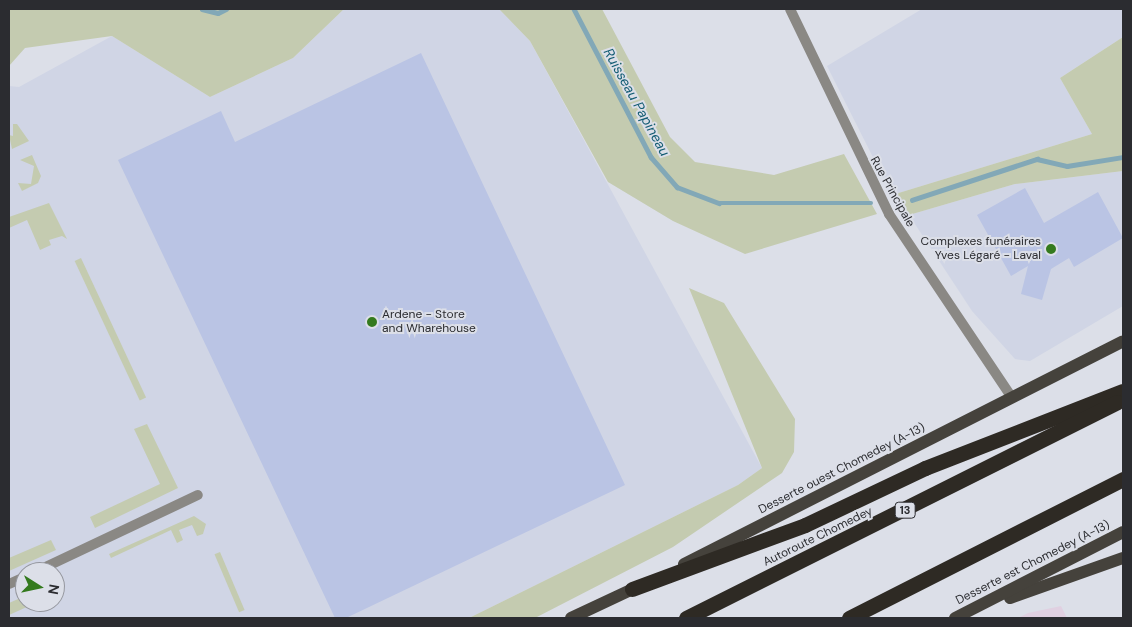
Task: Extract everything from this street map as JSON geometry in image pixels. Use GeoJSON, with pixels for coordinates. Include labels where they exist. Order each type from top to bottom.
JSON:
{"type":"FeatureCollection","features":[{"type":"Feature","properties":{"kind":"highway"},"geometry":{"type":"LineString","coordinates":[[632,589],[805,525],[925,468],[1123,391]]}},
{"type":"Feature","properties":{"kind":"highway","name":"Autoroute Chomedey"},"geometry":{"type":"LineString","coordinates":[[686,618],[1123,399]]}},
{"type":"Feature","properties":{"kind":"highway"},"geometry":{"type":"LineString","coordinates":[[849,618],[1123,479]]}},
{"type":"Feature","properties":{"kind":"main road","name":"Desserte ouest Chomedey (A-13)"},"geometry":{"type":"LineString","coordinates":[[571,618],[1123,341]]}},
{"type":"Feature","properties":{"kind":"main road","name":"Desserte est Chomedey (A-13)"},"geometry":{"type":"LineString","coordinates":[[959,616],[1123,532]]}},
{"type":"Feature","properties":{"kind":"main road"},"geometry":{"type":"LineString","coordinates":[[959,616],[1123,558]]}},
{"type":"Feature","properties":{"kind":"street","name":"Rue Principale"},"geometry":{"type":"LineString","coordinates":[[790,9],[888,214],[1012,398]]}},
{"type":"Feature","properties":{"kind":"street"},"geometry":{"type":"LineString","coordinates":[[56,562],[198,495]]}},
{"type":"Feature","properties":{"kind":"shaded area"},"geometry":{"type":"Polygon","coordinates":[[[344,9],[499,9],[530,41],[762,468],[738,485],[469,618],[9,618],[9,86],[19,87],[112,36],[210,97],[293,58],[344,9]]]}},
{"type":"Feature","properties":{"kind":"shaded area"},"geometry":{"type":"Polygon","coordinates":[[[922,9],[1123,9],[1123,37],[1060,78],[1092,134],[892,195],[827,66],[922,9]]]}},
{"type":"Feature","properties":{"kind":"shaded area","name":"Complexes funéraires Yves Légaré - Laval"},"geometry":{"type":"Polygon","coordinates":[[[1123,171],[1123,306],[1030,361],[1015,359],[972,311],[909,215],[1015,184],[1123,171]]]}},
{"type":"Feature","properties":{"kind":"shaded area"},"geometry":{"type":"Polygon","coordinates":[[[1061,606],[1067,618],[1018,618],[1028,613],[1061,606]]]}},
{"type":"Feature","properties":{"kind":"green space"},"geometry":{"type":"Polygon","coordinates":[[[9,9],[344,9],[293,58],[210,97],[112,36],[25,48],[9,66],[9,9]]]}},
{"type":"Feature","properties":{"kind":"green space"},"geometry":{"type":"Polygon","coordinates":[[[499,9],[602,9],[670,137],[695,162],[774,175],[844,154],[877,214],[745,254],[673,221],[608,182],[530,41],[499,9]]]}},
{"type":"Feature","properties":{"kind":"green space"},"geometry":{"type":"Polygon","coordinates":[[[1123,37],[1123,171],[1015,184],[909,215],[892,195],[1092,134],[1060,78],[1123,37]]]}},
{"type":"Feature","properties":{"kind":"green space"},"geometry":{"type":"Polygon","coordinates":[[[13,124],[17,124],[29,141],[12,149],[9,135],[13,136],[13,124]]]}},
{"type":"Feature","properties":{"kind":"green space"},"geometry":{"type":"Polygon","coordinates":[[[32,155],[41,176],[38,183],[22,191],[18,183],[31,184],[34,166],[20,160],[32,155]]]}},
{"type":"Feature","properties":{"kind":"green space"},"geometry":{"type":"Polygon","coordinates":[[[49,203],[67,239],[62,236],[49,240],[51,245],[40,250],[27,220],[9,228],[9,217],[49,203]]]}},
{"type":"Feature","properties":{"kind":"green space"},"geometry":{"type":"Polygon","coordinates":[[[81,258],[146,398],[140,401],[75,261],[81,258]]]}},
{"type":"Feature","properties":{"kind":"green space"},"geometry":{"type":"Polygon","coordinates":[[[689,288],[724,303],[795,419],[794,452],[782,473],[673,547],[535,618],[469,618],[738,485],[762,468],[689,288]]]}},
{"type":"Feature","properties":{"kind":"green space"},"geometry":{"type":"Polygon","coordinates":[[[147,424],[178,488],[95,528],[90,517],[160,484],[134,429],[147,424]]]}},
{"type":"Feature","properties":{"kind":"green space"},"geometry":{"type":"Polygon","coordinates":[[[194,516],[206,524],[203,534],[197,536],[192,525],[179,530],[183,540],[177,543],[171,530],[111,558],[109,554],[194,516]]]}},
{"type":"Feature","properties":{"kind":"green space"},"geometry":{"type":"Polygon","coordinates":[[[51,540],[56,550],[29,562],[15,562],[15,568],[9,571],[9,558],[51,540]]]}},
{"type":"Feature","properties":{"kind":"green space"},"geometry":{"type":"Polygon","coordinates":[[[220,552],[245,610],[239,612],[214,554],[220,552]]]}},
{"type":"Feature","properties":{"kind":"green space"},"geometry":{"type":"Polygon","coordinates":[[[15,600],[16,612],[9,615],[9,603],[15,600]]]}},
{"type":"Feature","properties":{"kind":"building","name":"Ardene - Store and Wharehouse"},"geometry":{"type":"Polygon","coordinates":[[[421,53],[625,485],[346,618],[335,618],[118,160],[221,111],[235,142],[421,53]]]}},
{"type":"Feature","properties":{"kind":"building","name":"Complexes funéraires Yves Légaré - Laval"},"geometry":{"type":"Polygon","coordinates":[[[1025,188],[1044,223],[1098,192],[1123,238],[1074,267],[1069,258],[1051,269],[1042,300],[1021,294],[1028,266],[1011,276],[977,215],[1025,188]]]}},
{"type":"Feature","properties":{"kind":"waterway","name":"Ruisseau Papineau"},"geometry":{"type":"LineString","coordinates":[[202,9],[218,13],[226,9]]}},
{"type":"Feature","properties":{"kind":"waterway","name":"Ruisseau Papineau"},"geometry":{"type":"LineString","coordinates":[[574,9],[651,157],[677,187],[719,203],[871,203]]}},
{"type":"Feature","properties":{"kind":"waterway","name":"Ruisseau Papineau"},"geometry":{"type":"LineString","coordinates":[[912,200],[1037,159],[1067,166],[1123,157]]}},
{"type":"Feature","properties":{"kind":"place","name":"Complexes funéraires Yves Légaré - Laval"},"geometry":{"type":"Point","coordinates":[1051,249]}},
{"type":"Feature","properties":{"kind":"place","name":"Ardene - Store and Wharehouse"},"geometry":{"type":"Point","coordinates":[372,322]}}]}
